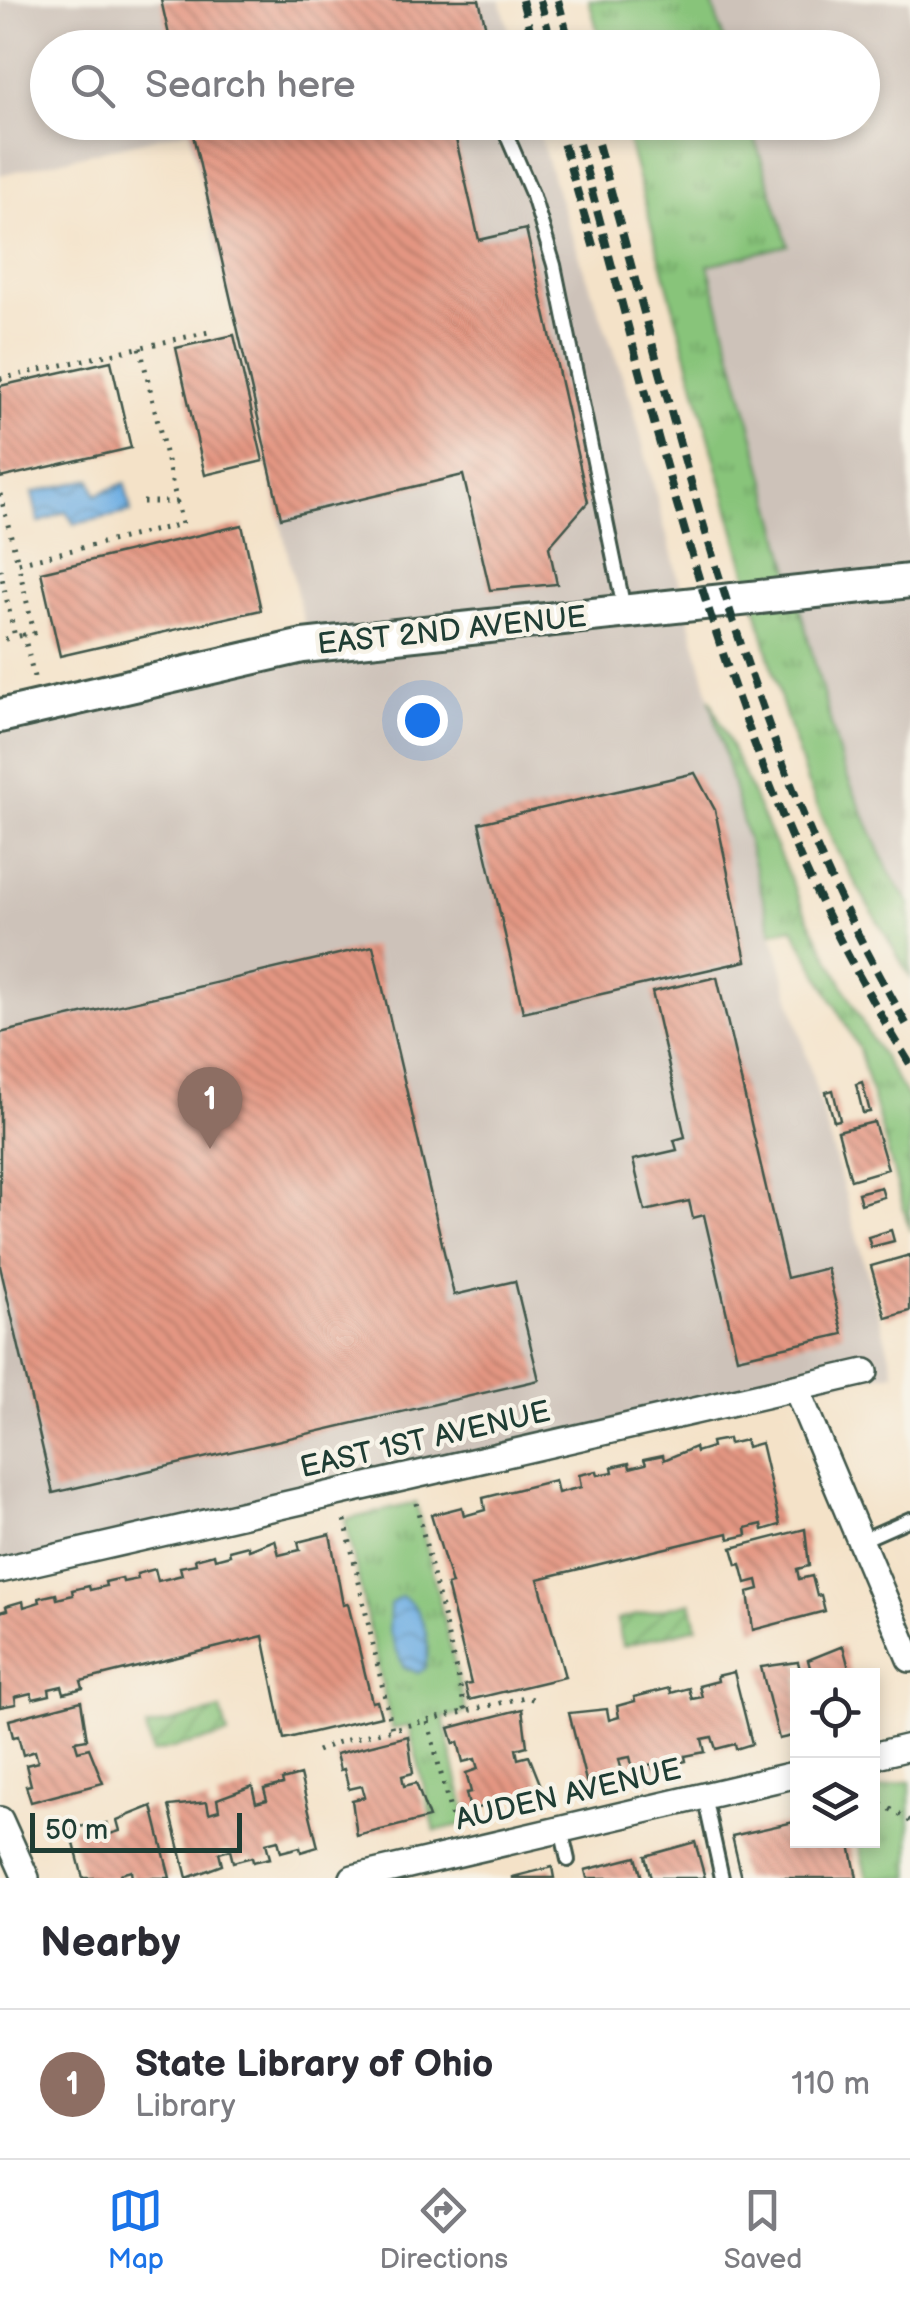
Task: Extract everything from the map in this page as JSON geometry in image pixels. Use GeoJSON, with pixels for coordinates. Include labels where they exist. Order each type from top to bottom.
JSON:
{"type":"FeatureCollection","features":[{"type":"Feature","properties":{"kind":"street","name":"EAST 2ND AVENUE"},"geometry":{"type":"LineString","coordinates":[[0,716],[302,646],[910,581]]}},
{"type":"Feature","properties":{"kind":"street","name":"EAST 1ST AVENUE"},"geometry":{"type":"LineString","coordinates":[[0,1570],[865,1372]]}},
{"type":"Feature","properties":{"kind":"street"},"geometry":{"type":"LineString","coordinates":[[796,1388],[910,1659]]}},
{"type":"Feature","properties":{"kind":"street"},"geometry":{"type":"LineString","coordinates":[[880,1754],[910,1747]]}},
{"type":"Feature","properties":{"kind":"street","name":"AUDEN AVENUE"},"geometry":{"type":"LineString","coordinates":[[353,1878],[790,1776]]}},
{"type":"Feature","properties":{"kind":"street"},"geometry":{"type":"LineString","coordinates":[[0,1820],[26,1878]]}},
{"type":"Feature","properties":{"kind":"lane"},"geometry":{"type":"LineString","coordinates":[[509,140],[533,196],[554,266],[624,611]]}},
{"type":"Feature","properties":{"kind":"lane"},"geometry":{"type":"LineString","coordinates":[[860,1541],[910,1519]]}},
{"type":"Feature","properties":{"kind":"lane"},"geometry":{"type":"LineString","coordinates":[[704,1796],[722,1878]]}},
{"type":"Feature","properties":{"kind":"lane"},"geometry":{"type":"LineString","coordinates":[[560,1829],[568,1860]]}},
{"type":"Feature","properties":{"kind":"path"},"geometry":{"type":"LineString","coordinates":[[0,379],[213,331]]}},
{"type":"Feature","properties":{"kind":"path"},"geometry":{"type":"LineString","coordinates":[[18,563],[182,524],[140,347]]}},
{"type":"Feature","properties":{"kind":"path"},"geometry":{"type":"LineString","coordinates":[[0,494],[34,633],[5,640]]}},
{"type":"Feature","properties":{"kind":"path"},"geometry":{"type":"LineString","coordinates":[[143,502],[177,502]]}},
{"type":"Feature","properties":{"kind":"path"},"geometry":{"type":"LineString","coordinates":[[0,570],[15,637]]}},
{"type":"Feature","properties":{"kind":"path"},"geometry":{"type":"LineString","coordinates":[[24,635],[34,680]]}},
{"type":"Feature","properties":{"kind":"path"},"geometry":{"type":"LineString","coordinates":[[416,1504],[466,1712]]}},
{"type":"Feature","properties":{"kind":"path"},"geometry":{"type":"LineString","coordinates":[[345,1520],[392,1729]]}},
{"type":"Feature","properties":{"kind":"path"},"geometry":{"type":"LineString","coordinates":[[316,1751],[525,1697],[540,1700]]}},
{"type":"Feature","properties":{"kind":"path"},"geometry":{"type":"LineString","coordinates":[[428,1721],[454,1826]]}},
{"type":"Feature","properties":{"kind":"path"},"geometry":{"type":"LineString","coordinates":[[880,1803],[910,1820]]}},
{"type":"Feature","properties":{"kind":"shaded area"},"geometry":{"type":"Polygon","coordinates":[[[0,0],[500,0],[509,30],[30,30],[30,140],[147,140],[0,175],[0,0]]]}},
{"type":"Feature","properties":{"kind":"shaded area"},"geometry":{"type":"Polygon","coordinates":[[[711,0],[910,0],[910,904],[889,872],[842,765],[708,264],[788,245],[755,140],[880,140],[880,30],[721,30],[711,0]]]}},
{"type":"Feature","properties":{"kind":"shaded area"},"geometry":{"type":"Polygon","coordinates":[[[191,140],[541,140],[631,400],[772,932],[895,1373],[824,1384],[0,1570],[0,712],[307,636],[191,140]]]}},
{"type":"Feature","properties":{"kind":"green space"},"geometry":{"type":"Polygon","coordinates":[[[589,0],[711,0],[721,30],[597,30],[589,0]]]}},
{"type":"Feature","properties":{"kind":"green space"},"geometry":{"type":"Polygon","coordinates":[[[628,140],[755,140],[788,245],[708,265],[842,765],[889,872],[910,904],[910,977],[838,853],[807,782],[628,140]]]}},
{"type":"Feature","properties":{"kind":"green space"},"geometry":{"type":"Polygon","coordinates":[[[710,699],[803,908],[868,1033],[910,1102],[910,1231],[859,1049],[793,928],[772,932],[710,699]]]}},
{"type":"Feature","properties":{"kind":"green space"},"geometry":{"type":"Polygon","coordinates":[[[416,1503],[466,1712],[443,1718],[468,1823],[435,1831],[409,1726],[392,1729],[345,1520],[416,1503]],[[421,1619],[389,1630],[404,1667],[418,1672],[424,1669],[429,1649],[421,1619]]]}},
{"type":"Feature","properties":{"kind":"green space"},"geometry":{"type":"Polygon","coordinates":[[[691,1602],[697,1627],[623,1646],[617,1620],[691,1602]]]}},
{"type":"Feature","properties":{"kind":"green space"},"geometry":{"type":"Polygon","coordinates":[[[221,1710],[228,1735],[152,1753],[146,1728],[221,1710]]]}},
{"type":"Feature","properties":{"kind":"green space"},"geometry":{"type":"Polygon","coordinates":[[[910,1781],[910,1878],[867,1878],[860,1848],[880,1848],[880,1788],[910,1781]]]}},
{"type":"Feature","properties":{"kind":"water"},"geometry":{"type":"Polygon","coordinates":[[[91,479],[96,495],[125,483],[131,512],[74,524],[66,511],[39,523],[32,493],[91,479]]]}},
{"type":"Feature","properties":{"kind":"water"},"geometry":{"type":"Polygon","coordinates":[[[401,1596],[416,1609],[427,1639],[427,1660],[418,1673],[403,1666],[389,1630],[390,1604],[401,1596]]]}},
{"type":"Feature","properties":{"kind":"building"},"geometry":{"type":"Polygon","coordinates":[[[161,0],[479,0],[486,30],[168,30],[161,0]]]}},
{"type":"Feature","properties":{"kind":"building"},"geometry":{"type":"Polygon","coordinates":[[[194,140],[456,140],[479,240],[526,229],[588,502],[549,547],[557,584],[490,590],[463,475],[281,518],[194,140]]]}},
{"type":"Feature","properties":{"kind":"building"},"geometry":{"type":"Polygon","coordinates":[[[234,335],[263,461],[205,475],[176,348],[234,335]]]}},
{"type":"Feature","properties":{"kind":"building"},"geometry":{"type":"Polygon","coordinates":[[[111,361],[131,448],[0,478],[0,386],[111,361]]]}},
{"type":"Feature","properties":{"kind":"building"},"geometry":{"type":"Polygon","coordinates":[[[242,525],[261,610],[60,656],[41,572],[242,525]]]}},
{"type":"Feature","properties":{"kind":"building"},"geometry":{"type":"Polygon","coordinates":[[[695,773],[715,810],[746,961],[523,1012],[479,823],[695,773]]]}},
{"type":"Feature","properties":{"kind":"building"},"geometry":{"type":"Polygon","coordinates":[[[373,946],[454,1295],[515,1281],[539,1380],[53,1493],[0,1266],[0,1033],[373,946]]]}},
{"type":"Feature","properties":{"kind":"building"},"geometry":{"type":"Polygon","coordinates":[[[717,977],[787,1278],[827,1268],[843,1334],[737,1358],[704,1215],[693,1218],[689,1201],[645,1211],[633,1160],[677,1150],[674,1140],[685,1137],[652,992],[717,977]]]}},
{"type":"Feature","properties":{"kind":"building"},"geometry":{"type":"Polygon","coordinates":[[[862,1082],[870,1112],[863,1113],[856,1084],[862,1082]]]}},
{"type":"Feature","properties":{"kind":"building"},"geometry":{"type":"Polygon","coordinates":[[[833,1090],[840,1120],[834,1121],[826,1092],[833,1090]]]}},
{"type":"Feature","properties":{"kind":"building"},"geometry":{"type":"Polygon","coordinates":[[[874,1122],[888,1169],[851,1180],[838,1131],[874,1122]]]}},
{"type":"Feature","properties":{"kind":"building"},"geometry":{"type":"Polygon","coordinates":[[[881,1187],[884,1197],[861,1204],[858,1193],[881,1187]]]}},
{"type":"Feature","properties":{"kind":"building"},"geometry":{"type":"Polygon","coordinates":[[[891,1230],[894,1241],[871,1247],[868,1237],[891,1230]]]}},
{"type":"Feature","properties":{"kind":"building"},"geometry":{"type":"Polygon","coordinates":[[[910,1255],[910,1311],[886,1318],[871,1266],[910,1255]]]}},
{"type":"Feature","properties":{"kind":"building"},"geometry":{"type":"Polygon","coordinates":[[[728,1439],[729,1444],[745,1440],[747,1447],[761,1443],[780,1525],[763,1530],[762,1524],[746,1528],[747,1535],[729,1539],[728,1533],[538,1579],[565,1677],[469,1700],[465,1685],[471,1684],[447,1585],[452,1584],[431,1515],[462,1507],[464,1516],[485,1510],[483,1498],[555,1480],[558,1493],[581,1487],[579,1475],[613,1472],[612,1467],[629,1463],[630,1468],[646,1464],[644,1459],[663,1455],[664,1460],[728,1439]]]}},
{"type":"Feature","properties":{"kind":"building"},"geometry":{"type":"Polygon","coordinates":[[[805,1529],[809,1566],[797,1569],[799,1579],[812,1576],[825,1611],[753,1630],[748,1592],[759,1589],[757,1580],[746,1583],[732,1548],[805,1529]]]}},
{"type":"Feature","properties":{"kind":"building"},"geometry":{"type":"Polygon","coordinates":[[[330,1534],[343,1605],[348,1604],[372,1702],[377,1701],[381,1716],[284,1739],[263,1636],[81,1681],[83,1688],[64,1693],[62,1686],[49,1689],[50,1695],[33,1699],[31,1693],[15,1697],[16,1704],[0,1707],[0,1612],[7,1610],[6,1606],[23,1601],[24,1607],[40,1602],[39,1598],[56,1594],[57,1599],[73,1595],[72,1590],[89,1586],[90,1590],[122,1578],[123,1582],[138,1579],[137,1574],[155,1569],[158,1581],[182,1575],[180,1567],[196,1564],[195,1559],[214,1554],[215,1559],[230,1555],[229,1551],[248,1546],[249,1550],[275,1540],[279,1555],[300,1550],[298,1542],[330,1534]]]}},
{"type":"Feature","properties":{"kind":"building"},"geometry":{"type":"Polygon","coordinates":[[[843,1646],[849,1668],[810,1668],[808,1660],[843,1646]]]}},
{"type":"Feature","properties":{"kind":"building"},"geometry":{"type":"Polygon","coordinates":[[[798,1662],[800,1668],[790,1668],[790,1736],[779,1739],[761,1667],[798,1662]]]}},
{"type":"Feature","properties":{"kind":"building"},"geometry":{"type":"Polygon","coordinates":[[[734,1672],[752,1744],[716,1749],[712,1737],[702,1739],[705,1752],[653,1769],[652,1764],[633,1769],[630,1757],[619,1759],[622,1772],[587,1785],[569,1713],[607,1709],[609,1720],[619,1717],[617,1706],[635,1701],[634,1697],[670,1688],[671,1693],[689,1688],[692,1699],[702,1697],[699,1686],[734,1672]]]}},
{"type":"Feature","properties":{"kind":"building"},"geometry":{"type":"Polygon","coordinates":[[[81,1701],[87,1739],[75,1741],[78,1751],[89,1748],[103,1783],[31,1802],[26,1765],[38,1762],[35,1751],[23,1755],[9,1720],[81,1701]]]}},
{"type":"Feature","properties":{"kind":"building"},"geometry":{"type":"Polygon","coordinates":[[[522,1709],[527,1746],[516,1749],[518,1759],[529,1756],[543,1791],[470,1810],[466,1773],[478,1769],[475,1759],[463,1762],[449,1728],[522,1709]]]}},
{"type":"Feature","properties":{"kind":"building"},"geometry":{"type":"Polygon","coordinates":[[[408,1736],[413,1773],[402,1776],[404,1786],[416,1783],[429,1818],[357,1836],[352,1800],[365,1797],[362,1786],[349,1789],[336,1754],[408,1736]]]}},
{"type":"Feature","properties":{"kind":"building"},"geometry":{"type":"Polygon","coordinates":[[[300,1775],[318,1847],[281,1852],[278,1840],[266,1843],[270,1858],[253,1862],[252,1857],[233,1862],[230,1850],[219,1853],[222,1865],[187,1878],[169,1806],[207,1802],[209,1813],[219,1810],[217,1799],[252,1786],[256,1803],[267,1800],[264,1789],[300,1775]]]}},
{"type":"Feature","properties":{"kind":"building"},"geometry":{"type":"Polygon","coordinates":[[[152,1806],[170,1878],[132,1878],[131,1871],[120,1874],[121,1878],[83,1878],[70,1828],[107,1823],[110,1834],[120,1831],[117,1820],[152,1806]]]}},
{"type":"Feature","properties":{"kind":"building"},"geometry":{"type":"Polygon","coordinates":[[[790,1823],[790,1848],[851,1848],[857,1878],[742,1878],[732,1836],[790,1823]]]}},
{"type":"Feature","properties":{"kind":"building"},"geometry":{"type":"Polygon","coordinates":[[[695,1842],[705,1878],[651,1878],[645,1856],[695,1842]]]}},
{"type":"Feature","properties":{"kind":"building"},"geometry":{"type":"Polygon","coordinates":[[[636,1857],[642,1878],[587,1878],[585,1870],[636,1857]]]}},
{"type":"Feature","properties":{"kind":"building"},"geometry":{"type":"Polygon","coordinates":[[[552,1867],[554,1878],[513,1878],[513,1877],[552,1867]]]}},
{"type":"Feature","properties":{"kind":"railway"},"geometry":{"type":"LineString","coordinates":[[522,0],[530,30]]}},
{"type":"Feature","properties":{"kind":"railway"},"geometry":{"type":"LineString","coordinates":[[540,0],[548,30]]}},
{"type":"Feature","properties":{"kind":"railway"},"geometry":{"type":"LineString","coordinates":[[558,0],[566,30]]}},
{"type":"Feature","properties":{"kind":"railway"},"geometry":{"type":"LineString","coordinates":[[562,140],[595,252]]}},
{"type":"Feature","properties":{"kind":"railway"},"geometry":{"type":"LineString","coordinates":[[578,140],[690,549],[745,717],[821,902],[910,1064]]}},
{"type":"Feature","properties":{"kind":"railway"},"geometry":{"type":"LineString","coordinates":[[597,140],[693,489],[750,670],[827,871],[910,1031]]}},
{"type":"Feature","properties":{"kind":"place","name":"State Library of Ohio"},"geometry":{"type":"Point","coordinates":[210,1149]}}]}
